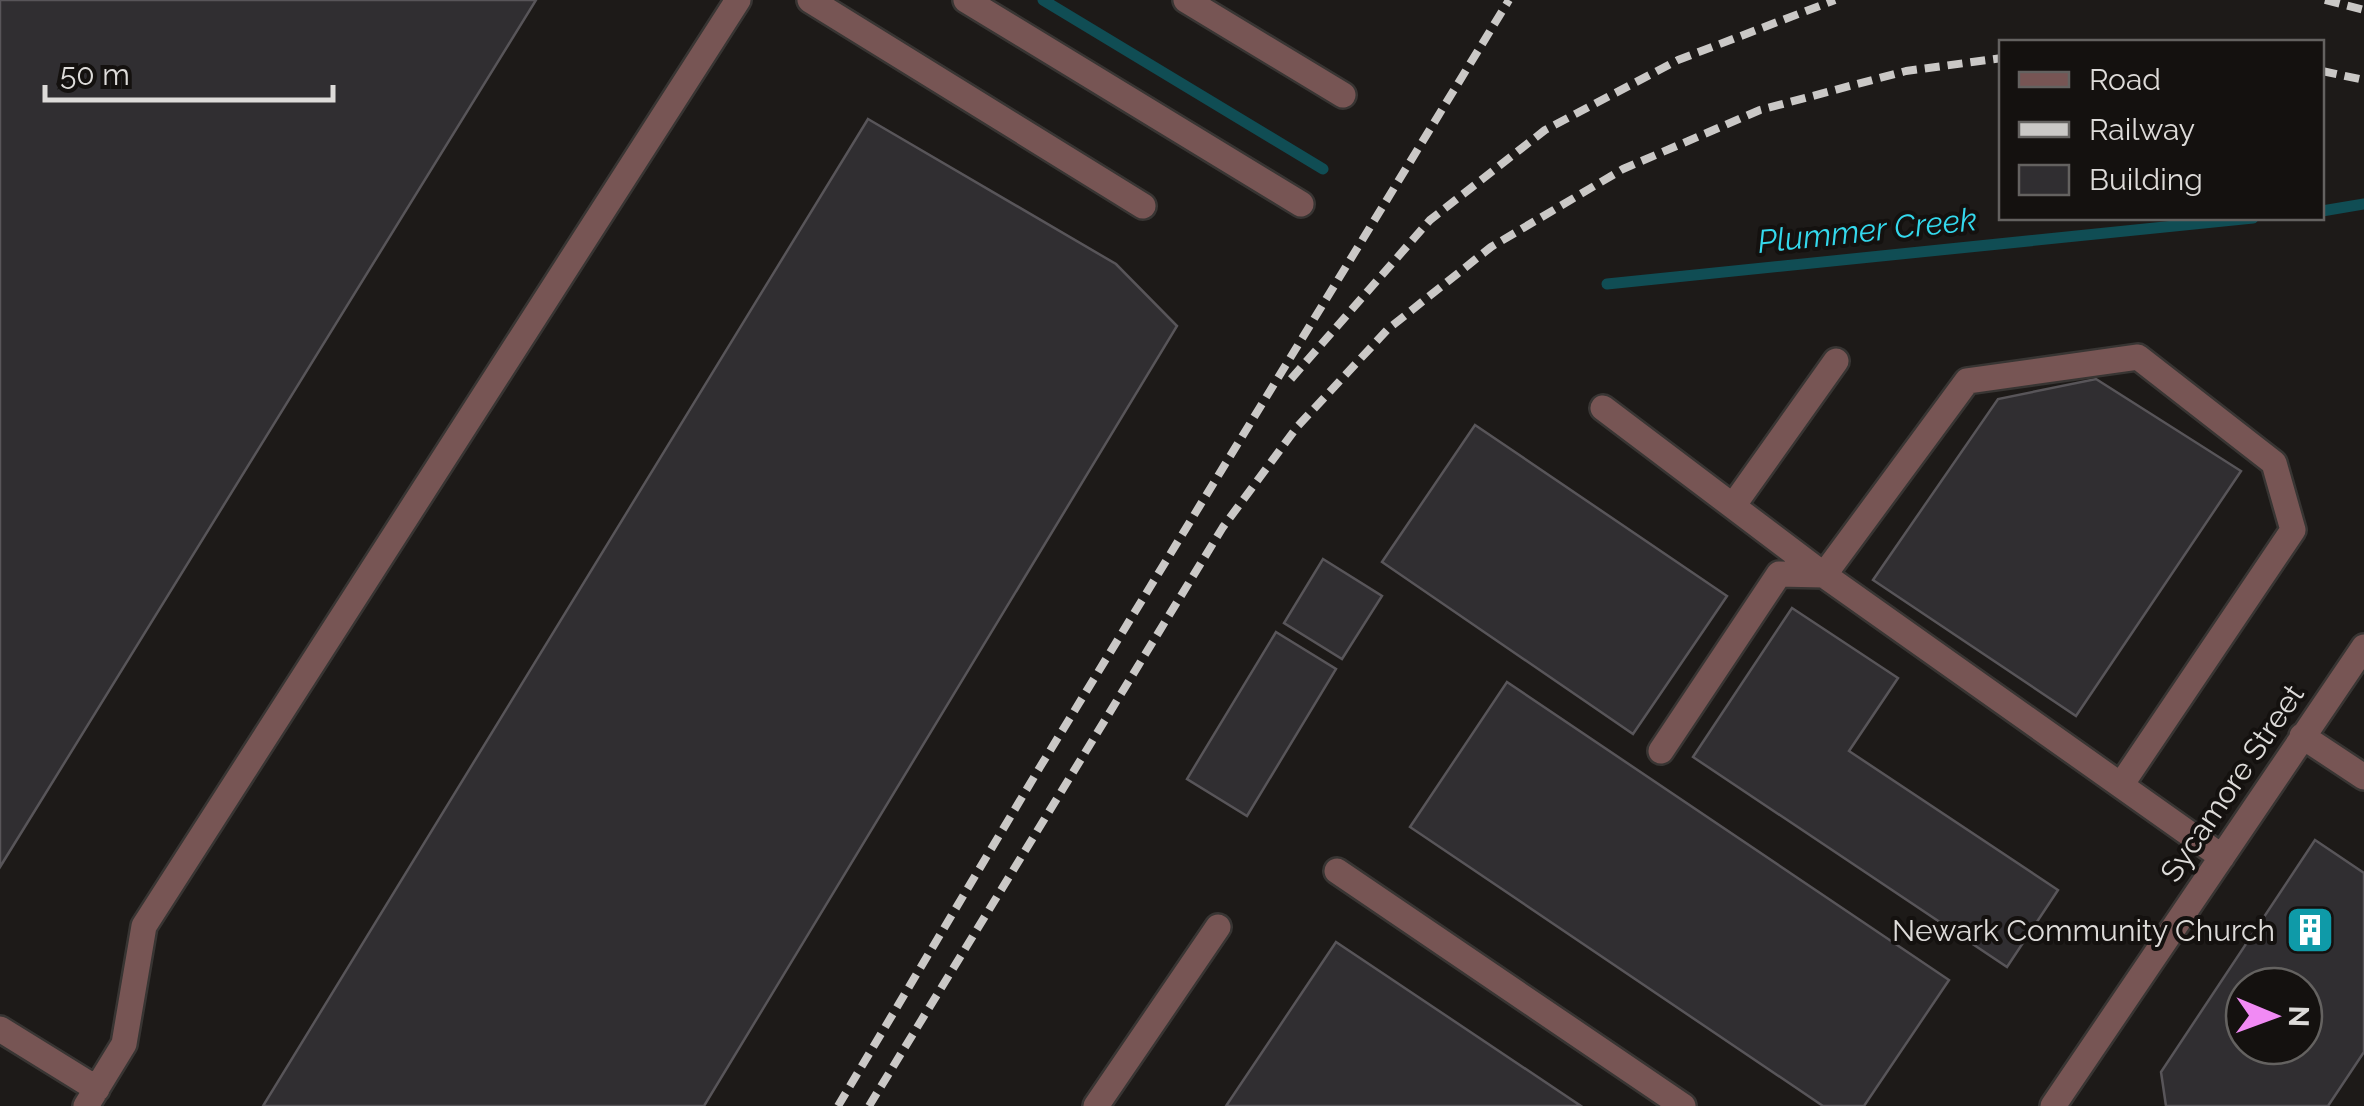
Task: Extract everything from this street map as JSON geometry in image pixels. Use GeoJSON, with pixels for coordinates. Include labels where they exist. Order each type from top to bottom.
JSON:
{"type":"FeatureCollection","features":[{"type":"Feature","properties":{"kind":"street"},"geometry":{"type":"LineString","coordinates":[[0,1029],[91,1097],[124,1044],[144,926],[738,0]]}},
{"type":"Feature","properties":{"kind":"street"},"geometry":{"type":"LineString","coordinates":[[810,0],[1143,206]]}},
{"type":"Feature","properties":{"kind":"street"},"geometry":{"type":"LineString","coordinates":[[966,0],[1300,204]]}},
{"type":"Feature","properties":{"kind":"street"},"geometry":{"type":"LineString","coordinates":[[1186,0],[1343,96]]}},
{"type":"Feature","properties":{"kind":"street"},"geometry":{"type":"LineString","coordinates":[[1824,575],[1967,381],[2138,357],[2274,463],[2293,530],[2121,785]]}},
{"type":"Feature","properties":{"kind":"street"},"geometry":{"type":"LineString","coordinates":[[1733,506],[1836,361]]}},
{"type":"Feature","properties":{"kind":"street"},"geometry":{"type":"LineString","coordinates":[[1603,408],[1824,575],[2222,857]]}},
{"type":"Feature","properties":{"kind":"street"},"geometry":{"type":"LineString","coordinates":[[1661,751],[1779,574],[1824,575]]}},
{"type":"Feature","properties":{"kind":"street","name":"Sycamore Street"},"geometry":{"type":"LineString","coordinates":[[2054,1106],[2364,649]]}},
{"type":"Feature","properties":{"kind":"street"},"geometry":{"type":"LineString","coordinates":[[2302,736],[2364,777]]}},
{"type":"Feature","properties":{"kind":"street"},"geometry":{"type":"LineString","coordinates":[[1338,871],[1684,1106]]}},
{"type":"Feature","properties":{"kind":"street"},"geometry":{"type":"LineString","coordinates":[[1096,1106],[1218,927]]}},
{"type":"Feature","properties":{"kind":"building"},"geometry":{"type":"Polygon","coordinates":[[[0,0],[536,0],[0,867],[0,0]]]}},
{"type":"Feature","properties":{"kind":"building"},"geometry":{"type":"Polygon","coordinates":[[[868,119],[1116,264],[1177,326],[704,1106],[263,1106],[868,119]]]}},
{"type":"Feature","properties":{"kind":"building"},"geometry":{"type":"Polygon","coordinates":[[[2096,379],[2241,471],[2076,716],[1873,580],[1998,399],[2096,379]]]}},
{"type":"Feature","properties":{"kind":"building"},"geometry":{"type":"Polygon","coordinates":[[[1475,425],[1727,596],[1633,734],[1382,562],[1475,425]]]}},
{"type":"Feature","properties":{"kind":"building"},"geometry":{"type":"Polygon","coordinates":[[[1323,559],[1382,596],[1342,659],[1284,623],[1323,559]]]}},
{"type":"Feature","properties":{"kind":"building"},"geometry":{"type":"Polygon","coordinates":[[[1792,608],[1898,678],[1849,751],[2058,890],[2007,967],[1693,757],[1792,608]]]}},
{"type":"Feature","properties":{"kind":"building"},"geometry":{"type":"Polygon","coordinates":[[[1276,632],[1336,669],[1247,816],[1187,779],[1276,632]]]}},
{"type":"Feature","properties":{"kind":"building"},"geometry":{"type":"Polygon","coordinates":[[[1507,682],[1949,980],[1864,1106],[1823,1106],[1410,827],[1507,682]]]}},
{"type":"Feature","properties":{"kind":"building","name":"Newark Community Church"},"geometry":{"type":"Polygon","coordinates":[[[2315,840],[2364,873],[2364,1052],[2328,1106],[2166,1106],[2161,1072],[2224,977],[2224,1066],[2324,1066],[2324,966],[2231,966],[2315,840]]]}},
{"type":"Feature","properties":{"kind":"building"},"geometry":{"type":"Polygon","coordinates":[[[1336,942],[1581,1106],[1226,1106],[1336,942]]]}},
{"type":"Feature","properties":{"kind":"waterway","name":"Plummer Creek"},"geometry":{"type":"LineString","coordinates":[[1043,0],[1323,169]]}},
{"type":"Feature","properties":{"kind":"waterway","name":"Plummer Creek"},"geometry":{"type":"LineString","coordinates":[[2324,211],[2364,204]]}},
{"type":"Feature","properties":{"kind":"waterway","name":"Plummer Creek"},"geometry":{"type":"LineString","coordinates":[[1607,284],[2233,220]]}},
{"type":"Feature","properties":{"kind":"railway"},"geometry":{"type":"LineString","coordinates":[[838,1106],[1040,767],[1509,0]]}},
{"type":"Feature","properties":{"kind":"railway"},"geometry":{"type":"LineString","coordinates":[[1291,379],[1430,220],[1545,130],[1678,60],[1835,0]]}},
{"type":"Feature","properties":{"kind":"railway"},"geometry":{"type":"LineString","coordinates":[[2325,0],[2364,10]]}},
{"type":"Feature","properties":{"kind":"railway"},"geometry":{"type":"LineString","coordinates":[[869,1106],[1223,527],[1297,427],[1388,329],[1491,247],[1623,169],[1760,110],[1906,71],[1999,58]]}},
{"type":"Feature","properties":{"kind":"railway"},"geometry":{"type":"LineString","coordinates":[[2324,71],[2364,80]]}},
{"type":"Feature","properties":{"kind":"place","name":"Newark Community Church"},"geometry":{"type":"Point","coordinates":[2310,930]}}]}
